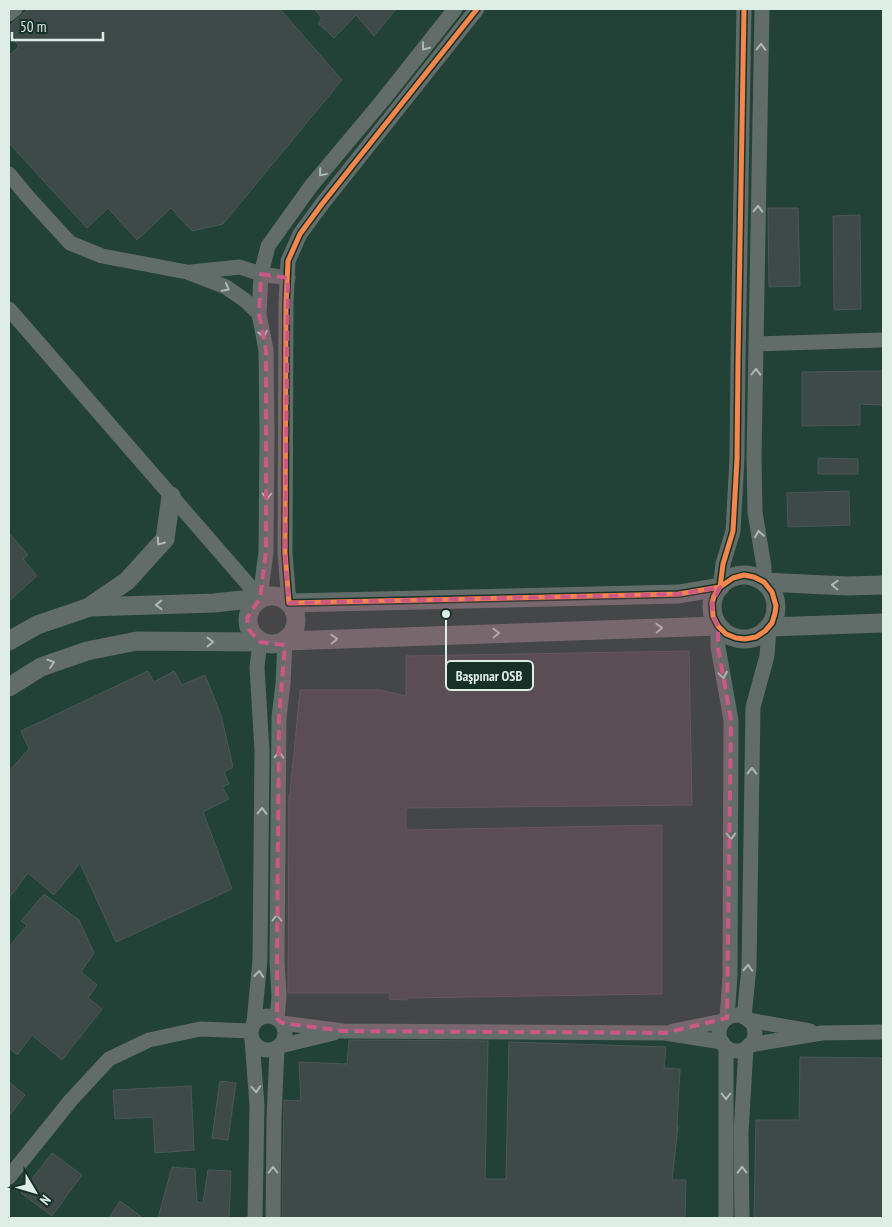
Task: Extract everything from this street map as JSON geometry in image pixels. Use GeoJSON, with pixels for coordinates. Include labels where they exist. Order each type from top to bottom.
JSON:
{"type":"FeatureCollection","features":[{"type":"Feature","properties":{"kind":"street"},"geometry":{"type":"LineString","coordinates":[[9,14],[15,9]]}},
{"type":"Feature","properties":{"kind":"street"},"geometry":{"type":"LineString","coordinates":[[240,268],[268,246],[311,186],[383,100],[455,9]]}},
{"type":"Feature","properties":{"kind":"street"},"geometry":{"type":"LineString","coordinates":[[289,603],[285,553],[288,261],[300,234],[328,196],[478,9]]}},
{"type":"Feature","properties":{"kind":"street"},"geometry":{"type":"LineString","coordinates":[[720,587],[723,564],[733,531],[738,459],[738,342],[744,9]]}},
{"type":"Feature","properties":{"kind":"street"},"geometry":{"type":"LineString","coordinates":[[762,9],[754,457],[756,512],[764,567],[764,582],[772,592],[776,606],[772,623],[769,627],[756,637],[745,639],[726,634],[718,626],[713,616],[712,603],[714,596],[720,587],[733,578],[744,576],[754,577],[764,582],[847,586],[883,585]]}},
{"type":"Feature","properties":{"kind":"street"},"geometry":{"type":"LineString","coordinates":[[9,174],[70,242],[102,256],[187,272],[226,287],[246,301],[259,314]]}},
{"type":"Feature","properties":{"kind":"street"},"geometry":{"type":"LineString","coordinates":[[260,642],[249,630],[247,618],[253,603],[260,598],[266,552],[266,350],[259,314],[261,274],[268,246]]}},
{"type":"Feature","properties":{"kind":"street"},"geometry":{"type":"LineString","coordinates":[[187,272],[240,268],[261,274],[288,278]]}},
{"type":"Feature","properties":{"kind":"street"},"geometry":{"type":"LineString","coordinates":[[9,309],[260,598]]}},
{"type":"Feature","properties":{"kind":"street"},"geometry":{"type":"LineString","coordinates":[[756,344],[883,340]]}},
{"type":"Feature","properties":{"kind":"street"},"geometry":{"type":"LineString","coordinates":[[87,608],[127,581],[165,539],[171,496]]}},
{"type":"Feature","properties":{"kind":"street"},"geometry":{"type":"LineString","coordinates":[[289,603],[679,594],[720,587]]}},
{"type":"Feature","properties":{"kind":"street"},"geometry":{"type":"LineString","coordinates":[[9,641],[37,625],[90,607],[214,603],[260,598],[268,595],[285,599],[292,605],[296,613],[296,624],[291,635],[285,640],[279,717],[277,951],[280,1021],[285,1037],[278,1047],[274,1118],[273,1218]]}},
{"type":"Feature","properties":{"kind":"street"},"geometry":{"type":"LineString","coordinates":[[769,627],[883,623]]}},
{"type":"Feature","properties":{"kind":"street"},"geometry":{"type":"LineString","coordinates":[[9,687],[41,667],[86,651],[137,641],[260,642],[274,644],[285,640],[718,626]]}},
{"type":"Feature","properties":{"kind":"street"},"geometry":{"type":"LineString","coordinates":[[718,626],[718,647],[731,720],[730,966],[725,1019],[719,1032],[720,1038],[731,1050],[737,1050],[822,1033],[883,1032]]}},
{"type":"Feature","properties":{"kind":"street"},"geometry":{"type":"LineString","coordinates":[[742,1218],[741,1132],[748,1047],[754,1037],[753,1025],[746,1018],[749,967],[753,707],[767,656],[769,627]]}},
{"type":"Feature","properties":{"kind":"street"},"geometry":{"type":"LineString","coordinates":[[255,1218],[257,1105],[252,1031],[260,960],[262,751],[257,667],[260,642]]}},
{"type":"Feature","properties":{"kind":"street"},"geometry":{"type":"LineString","coordinates":[[664,1033],[725,1019],[733,1015],[822,1033]]}},
{"type":"Feature","properties":{"kind":"street"},"geometry":{"type":"LineString","coordinates":[[252,1031],[263,1017],[273,1016],[280,1021],[343,1031],[664,1033],[724,1044]]}},
{"type":"Feature","properties":{"kind":"street"},"geometry":{"type":"LineString","coordinates":[[9,1177],[71,1100],[109,1059],[149,1040],[200,1030],[252,1031]]}},
{"type":"Feature","properties":{"kind":"street"},"geometry":{"type":"LineString","coordinates":[[252,1031],[255,1045],[260,1049],[266,1050],[343,1031]]}},
{"type":"Feature","properties":{"kind":"street"},"geometry":{"type":"LineString","coordinates":[[724,1044],[726,1218]]}},
{"type":"Feature","properties":{"kind":"highlighted area"},"geometry":{"type":"Polygon","coordinates":[[[261,274],[288,278],[285,553],[289,603],[679,594],[720,587],[712,603],[713,616],[718,626],[718,647],[731,720],[727,1018],[665,1033],[343,1031],[282,1023],[277,1019],[279,717],[285,645],[260,642],[249,630],[247,618],[260,598],[266,552],[266,350],[259,314],[261,274]]]}},
{"type":"Feature","properties":{"kind":"shaded area"},"geometry":{"type":"Polygon","coordinates":[[[9,9],[883,9],[883,1218],[9,1218],[9,9]]]}},
{"type":"Feature","properties":{"kind":"building"},"geometry":{"type":"Polygon","coordinates":[[[28,9],[280,9],[342,80],[223,224],[192,231],[171,208],[137,240],[108,208],[87,228],[9,143],[9,56],[19,46],[9,34],[9,26],[28,9]]]}},
{"type":"Feature","properties":{"kind":"building"},"geometry":{"type":"Polygon","coordinates":[[[314,9],[396,9],[374,36],[356,15],[334,38],[318,23],[322,18],[314,9]]]}},
{"type":"Feature","properties":{"kind":"building"},"geometry":{"type":"Polygon","coordinates":[[[768,208],[798,208],[800,286],[769,287],[768,208]]]}},
{"type":"Feature","properties":{"kind":"building"},"geometry":{"type":"Polygon","coordinates":[[[860,215],[861,309],[834,310],[833,216],[860,215]]]}},
{"type":"Feature","properties":{"kind":"building"},"geometry":{"type":"Polygon","coordinates":[[[883,371],[883,405],[860,404],[860,425],[802,426],[802,372],[883,371]]]}},
{"type":"Feature","properties":{"kind":"building"},"geometry":{"type":"Polygon","coordinates":[[[818,458],[858,459],[858,474],[818,474],[818,458]]]}},
{"type":"Feature","properties":{"kind":"building"},"geometry":{"type":"Polygon","coordinates":[[[849,491],[850,525],[788,527],[787,493],[849,491]]]}},
{"type":"Feature","properties":{"kind":"building"},"geometry":{"type":"Polygon","coordinates":[[[9,533],[28,555],[23,559],[37,576],[9,601],[9,533]]]}},
{"type":"Feature","properties":{"kind":"building"},"geometry":{"type":"Polygon","coordinates":[[[689,651],[692,805],[406,808],[406,830],[662,825],[662,994],[407,998],[407,1000],[389,999],[390,993],[288,993],[289,794],[300,690],[380,690],[406,696],[406,656],[689,651]]]}},
{"type":"Feature","properties":{"kind":"building"},"geometry":{"type":"Polygon","coordinates":[[[148,671],[154,682],[174,671],[182,685],[205,675],[221,715],[233,767],[224,772],[229,784],[222,787],[229,799],[203,812],[232,889],[116,942],[80,863],[54,895],[28,873],[9,898],[9,771],[29,749],[21,731],[148,671]]]}},
{"type":"Feature","properties":{"kind":"building"},"geometry":{"type":"Polygon","coordinates":[[[44,894],[79,920],[94,953],[81,972],[97,985],[88,998],[102,1009],[62,1060],[32,1035],[17,1055],[9,1048],[9,947],[27,925],[21,921],[44,894]]]}},
{"type":"Feature","properties":{"kind":"building"},"geometry":{"type":"Polygon","coordinates":[[[349,1040],[488,1041],[485,1179],[506,1179],[509,1042],[666,1047],[664,1068],[680,1069],[678,1126],[672,1180],[686,1180],[685,1218],[282,1218],[284,1100],[301,1101],[299,1062],[347,1064],[349,1040]]]}},
{"type":"Feature","properties":{"kind":"building"},"geometry":{"type":"Polygon","coordinates":[[[800,1057],[883,1058],[883,1218],[754,1218],[756,1120],[799,1120],[800,1057]]]}},
{"type":"Feature","properties":{"kind":"building"},"geometry":{"type":"Polygon","coordinates":[[[220,1081],[236,1083],[228,1140],[212,1138],[220,1081]]]}},
{"type":"Feature","properties":{"kind":"building"},"geometry":{"type":"Polygon","coordinates":[[[9,1082],[25,1095],[9,1116],[9,1082]]]}},
{"type":"Feature","properties":{"kind":"building"},"geometry":{"type":"Polygon","coordinates":[[[191,1086],[194,1150],[155,1153],[153,1117],[115,1119],[113,1090],[191,1086]]]}},
{"type":"Feature","properties":{"kind":"building"},"geometry":{"type":"Polygon","coordinates":[[[52,1153],[82,1175],[52,1216],[21,1193],[52,1153]]]}},
{"type":"Feature","properties":{"kind":"building"},"geometry":{"type":"Polygon","coordinates":[[[172,1167],[195,1169],[197,1202],[203,1203],[208,1170],[231,1171],[229,1218],[158,1218],[172,1167]]]}},
{"type":"Feature","properties":{"kind":"building"},"geometry":{"type":"Polygon","coordinates":[[[120,1201],[143,1218],[109,1218],[120,1201]]]}},
{"type":"Feature","properties":{"kind":"cycle path"},"geometry":{"type":"LineString","coordinates":[[477,9],[322,204],[300,234],[288,261],[286,304],[285,553],[289,603],[679,594],[720,587],[733,578],[744,575],[764,582],[772,592],[776,606],[772,623],[765,631],[756,637],[745,639],[726,634],[718,626],[713,616],[712,603],[720,587],[723,564],[733,531],[737,459],[744,9]]}},
{"type":"Feature","properties":{"kind":"place","name":"Başpınar OSB"},"geometry":{"type":"Point","coordinates":[446,614]}}]}
